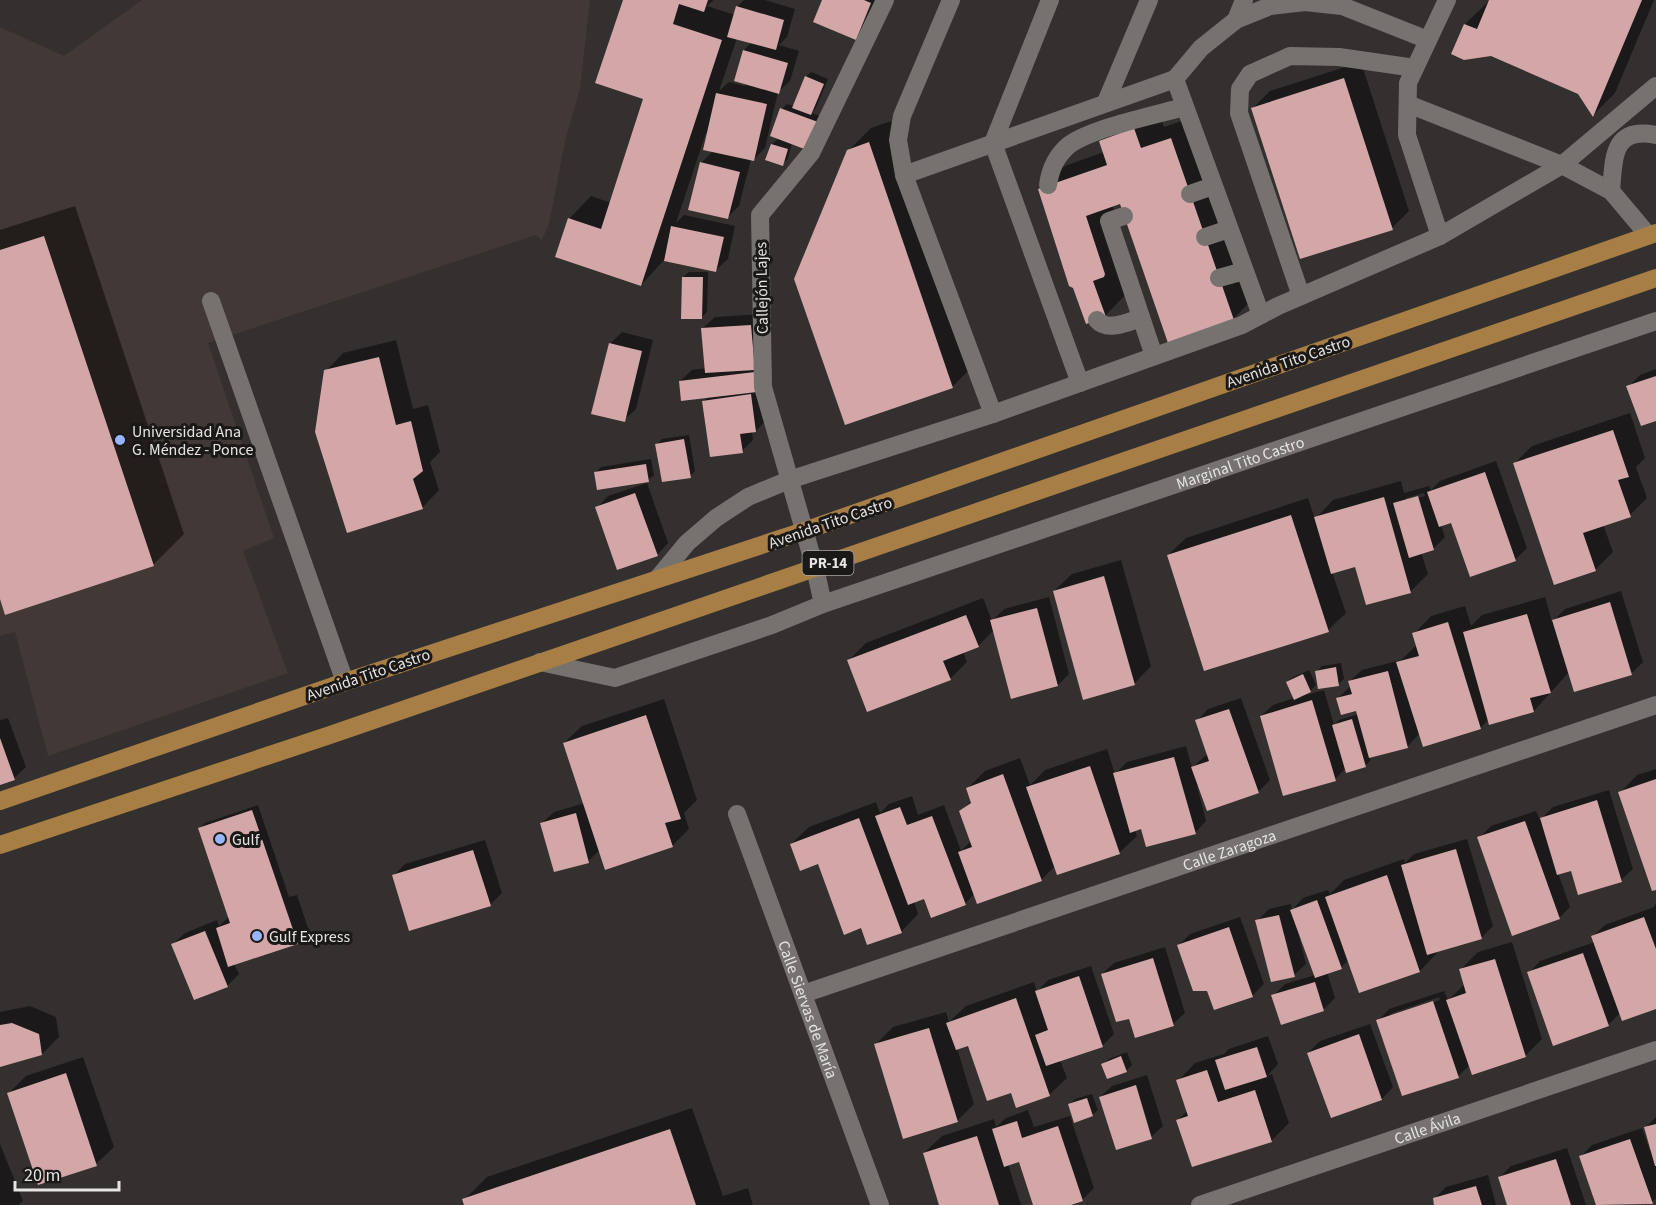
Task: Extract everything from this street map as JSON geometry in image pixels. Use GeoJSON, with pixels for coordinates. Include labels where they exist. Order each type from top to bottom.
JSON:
{"type":"FeatureCollection","features":[{"type":"Feature","properties":{"kind":"main road","name":"Avenida Tito Castro"},"geometry":{"type":"LineString","coordinates":[[0,801],[345,682],[804,531],[1653,237]]}},
{"type":"Feature","properties":{"kind":"main road","name":"PR-14"},"geometry":{"type":"LineString","coordinates":[[0,845],[330,735],[1656,278]]}},
{"type":"Feature","properties":{"kind":"street","name":"Callejón Lajes"},"geometry":{"type":"LineString","coordinates":[[823,604],[815,568],[763,387],[760,215],[812,153],[885,0]]}},
{"type":"Feature","properties":{"kind":"street"},"geometry":{"type":"LineString","coordinates":[[951,0],[902,116],[898,140],[904,175],[993,414]]}},
{"type":"Feature","properties":{"kind":"street"},"geometry":{"type":"LineString","coordinates":[[1050,0],[993,143],[1080,383]]}},
{"type":"Feature","properties":{"kind":"street"},"geometry":{"type":"LineString","coordinates":[[1106,102],[1149,0]]}},
{"type":"Feature","properties":{"kind":"street"},"geometry":{"type":"LineString","coordinates":[[1236,20],[1244,0]]}},
{"type":"Feature","properties":{"kind":"street"},"geometry":{"type":"LineString","coordinates":[[1440,236],[1407,135],[1408,83],[1447,0]]}},
{"type":"Feature","properties":{"kind":"street"},"geometry":{"type":"LineString","coordinates":[[904,175],[1174,79],[1201,48],[1236,20],[1270,6],[1305,2],[1343,3],[1428,40]]}},
{"type":"Feature","properties":{"kind":"street"},"geometry":{"type":"LineString","coordinates":[[1301,296],[1239,113],[1240,88],[1250,74],[1290,56],[1340,57],[1415,68]]}},
{"type":"Feature","properties":{"kind":"street"},"geometry":{"type":"LineString","coordinates":[[1174,79],[1261,315]]}},
{"type":"Feature","properties":{"kind":"street"},"geometry":{"type":"LineString","coordinates":[[658,578],[687,543],[716,518],[748,497],[789,480],[993,414],[1242,325],[1301,296],[1440,236],[1562,165],[1656,86]]}},
{"type":"Feature","properties":{"kind":"street"},"geometry":{"type":"LineString","coordinates":[[1408,104],[1562,165],[1611,191],[1653,237]]}},
{"type":"Feature","properties":{"kind":"street"},"geometry":{"type":"LineString","coordinates":[[1048,185],[1053,166],[1059,155],[1076,141],[1119,125],[1184,107]]}},
{"type":"Feature","properties":{"kind":"street"},"geometry":{"type":"LineString","coordinates":[[1611,191],[1617,146],[1624,139],[1640,132],[1656,135]]}},
{"type":"Feature","properties":{"kind":"street"},"geometry":{"type":"LineString","coordinates":[[1190,194],[1213,186]]}},
{"type":"Feature","properties":{"kind":"street"},"geometry":{"type":"LineString","coordinates":[[1124,216],[1109,221],[1131,261],[1144,307],[1154,356]]}},
{"type":"Feature","properties":{"kind":"street"},"geometry":{"type":"LineString","coordinates":[[1205,237],[1229,229]]}},
{"type":"Feature","properties":{"kind":"street"},"geometry":{"type":"LineString","coordinates":[[1219,278],[1244,271]]}},
{"type":"Feature","properties":{"kind":"street"},"geometry":{"type":"LineString","coordinates":[[211,301],[345,682]]}},
{"type":"Feature","properties":{"kind":"street"},"geometry":{"type":"LineString","coordinates":[[1097,320],[1104,326],[1111,326],[1144,307]]}},
{"type":"Feature","properties":{"kind":"street","name":"Marginal Tito Castro"},"geometry":{"type":"LineString","coordinates":[[540,662],[615,678],[823,604],[1656,321]]}},
{"type":"Feature","properties":{"kind":"street","name":"Calle Zaragoza"},"geometry":{"type":"LineString","coordinates":[[803,994],[1656,705]]}},
{"type":"Feature","properties":{"kind":"street","name":"Calle Siervas de María"},"geometry":{"type":"LineString","coordinates":[[737,814],[880,1205]]}},
{"type":"Feature","properties":{"kind":"street","name":"Calle Ávila"},"geometry":{"type":"LineString","coordinates":[[1200,1205],[1656,1050]]}},
{"type":"Feature","properties":{"kind":"shaded area","name":"Universidad Ana G. Méndez - Ponce"},"geometry":{"type":"Polygon","coordinates":[[[142,0],[590,0],[580,89],[566,137],[549,224],[542,240],[536,235],[208,343],[274,538],[243,551],[288,673],[48,756],[15,632],[0,636],[0,27],[64,56],[142,0]]]}},
{"type":"Feature","properties":{"kind":"building"},"geometry":{"type":"Polygon","coordinates":[[[623,0],[708,0],[704,12],[679,4],[673,24],[722,40],[641,286],[555,257],[568,218],[601,229],[643,99],[595,83],[623,0]]]}},
{"type":"Feature","properties":{"kind":"building"},"geometry":{"type":"Polygon","coordinates":[[[822,0],[864,0],[871,3],[856,40],[813,22],[822,0]]]}},
{"type":"Feature","properties":{"kind":"building"},"geometry":{"type":"Polygon","coordinates":[[[1489,0],[1642,0],[1593,117],[1578,94],[1491,56],[1464,60],[1451,54],[1464,24],[1477,29],[1489,0]]]}},
{"type":"Feature","properties":{"kind":"building"},"geometry":{"type":"Polygon","coordinates":[[[736,6],[784,20],[776,50],[727,37],[736,6]]]}},
{"type":"Feature","properties":{"kind":"building"},"geometry":{"type":"Polygon","coordinates":[[[743,50],[788,63],[779,94],[734,81],[743,50]]]}},
{"type":"Feature","properties":{"kind":"building"},"geometry":{"type":"Polygon","coordinates":[[[805,76],[824,84],[811,115],[792,108],[805,76]]]}},
{"type":"Feature","properties":{"kind":"building"},"geometry":{"type":"Polygon","coordinates":[[[1344,78],[1393,230],[1300,259],[1251,108],[1344,78]]]}},
{"type":"Feature","properties":{"kind":"building"},"geometry":{"type":"Polygon","coordinates":[[[716,93],[767,104],[754,161],[703,150],[716,93]]]}},
{"type":"Feature","properties":{"kind":"building"},"geometry":{"type":"Polygon","coordinates":[[[780,108],[818,122],[807,150],[770,136],[780,108]]]}},
{"type":"Feature","properties":{"kind":"building"},"geometry":{"type":"Polygon","coordinates":[[[1134,128],[1141,148],[1171,138],[1234,320],[1168,343],[1120,204],[1086,216],[1105,274],[1104,277],[1093,281],[1106,317],[1086,324],[1073,288],[1069,286],[1038,189],[1107,165],[1099,141],[1134,128]]]}},
{"type":"Feature","properties":{"kind":"building"},"geometry":{"type":"Polygon","coordinates":[[[869,142],[953,388],[845,425],[794,279],[847,150],[869,142]]]}},
{"type":"Feature","properties":{"kind":"building"},"geometry":{"type":"Polygon","coordinates":[[[771,144],[788,149],[783,166],[765,160],[771,144]]]}},
{"type":"Feature","properties":{"kind":"building"},"geometry":{"type":"Polygon","coordinates":[[[700,162],[740,172],[728,219],[688,210],[700,162]]]}},
{"type":"Feature","properties":{"kind":"building"},"geometry":{"type":"Polygon","coordinates":[[[671,226],[724,237],[716,272],[664,261],[671,226]]]}},
{"type":"Feature","properties":{"kind":"building"},"geometry":{"type":"Polygon","coordinates":[[[44,236],[154,566],[5,615],[0,599],[0,250],[44,236]]]}},
{"type":"Feature","properties":{"kind":"building"},"geometry":{"type":"Polygon","coordinates":[[[682,277],[703,277],[702,319],[681,319],[682,277]]]}},
{"type":"Feature","properties":{"kind":"building"},"geometry":{"type":"Polygon","coordinates":[[[751,325],[755,370],[705,373],[701,328],[751,325]]]}},
{"type":"Feature","properties":{"kind":"building"},"geometry":{"type":"Polygon","coordinates":[[[609,343],[642,351],[625,422],[591,414],[609,343]]]}},
{"type":"Feature","properties":{"kind":"building"},"geometry":{"type":"Polygon","coordinates":[[[379,357],[396,425],[411,421],[423,471],[413,479],[423,509],[347,533],[315,432],[324,370],[379,357]]]}},
{"type":"Feature","properties":{"kind":"building"},"geometry":{"type":"Polygon","coordinates":[[[755,372],[757,392],[681,401],[679,381],[755,372]]]}},
{"type":"Feature","properties":{"kind":"building"},"geometry":{"type":"Polygon","coordinates":[[[1656,376],[1656,421],[1641,426],[1626,386],[1656,376]]]}},
{"type":"Feature","properties":{"kind":"building"},"geometry":{"type":"Polygon","coordinates":[[[751,394],[756,432],[740,434],[743,453],[710,457],[702,401],[751,394]]]}},
{"type":"Feature","properties":{"kind":"building"},"geometry":{"type":"Polygon","coordinates":[[[1613,430],[1629,477],[1618,480],[1631,517],[1583,533],[1596,571],[1554,585],[1513,463],[1613,430]]]}},
{"type":"Feature","properties":{"kind":"building"},"geometry":{"type":"Polygon","coordinates":[[[684,439],[691,478],[662,482],[655,444],[684,439]]]}},
{"type":"Feature","properties":{"kind":"building"},"geometry":{"type":"Polygon","coordinates":[[[646,464],[649,482],[597,490],[594,472],[646,464]]]}},
{"type":"Feature","properties":{"kind":"building"},"geometry":{"type":"Polygon","coordinates":[[[1485,472],[1516,561],[1470,577],[1451,523],[1439,527],[1427,492],[1485,472]]]}},
{"type":"Feature","properties":{"kind":"building"},"geometry":{"type":"Polygon","coordinates":[[[635,493],[658,556],[617,570],[595,507],[635,493]]]}},
{"type":"Feature","properties":{"kind":"building"},"geometry":{"type":"Polygon","coordinates":[[[1418,496],[1434,550],[1409,558],[1393,503],[1418,496]]]}},
{"type":"Feature","properties":{"kind":"building"},"geometry":{"type":"Polygon","coordinates":[[[1384,497],[1411,593],[1366,605],[1355,567],[1331,574],[1314,517],[1384,497]]]}},
{"type":"Feature","properties":{"kind":"building"},"geometry":{"type":"Polygon","coordinates":[[[1291,515],[1329,632],[1204,671],[1167,555],[1291,515]]]}},
{"type":"Feature","properties":{"kind":"building"},"geometry":{"type":"Polygon","coordinates":[[[1104,576],[1135,685],[1083,700],[1053,591],[1104,576]]]}},
{"type":"Feature","properties":{"kind":"building"},"geometry":{"type":"Polygon","coordinates":[[[1610,602],[1632,675],[1574,692],[1552,620],[1610,602]]]}},
{"type":"Feature","properties":{"kind":"building"},"geometry":{"type":"Polygon","coordinates":[[[1037,608],[1058,686],[1011,699],[990,620],[1037,608]]]}},
{"type":"Feature","properties":{"kind":"building"},"geometry":{"type":"Polygon","coordinates":[[[1527,614],[1551,693],[1530,698],[1534,712],[1489,725],[1463,632],[1527,614]]]}},
{"type":"Feature","properties":{"kind":"building"},"geometry":{"type":"Polygon","coordinates":[[[966,615],[979,647],[943,661],[951,680],[867,712],[847,660],[966,615]]]}},
{"type":"Feature","properties":{"kind":"building"},"geometry":{"type":"Polygon","coordinates":[[[1448,622],[1481,729],[1423,747],[1396,662],[1419,656],[1412,633],[1448,622]]]}},
{"type":"Feature","properties":{"kind":"building"},"geometry":{"type":"Polygon","coordinates":[[[1336,667],[1339,686],[1318,689],[1315,671],[1336,667]]]}},
{"type":"Feature","properties":{"kind":"building"},"geometry":{"type":"Polygon","coordinates":[[[1388,671],[1408,748],[1369,758],[1356,711],[1341,715],[1336,698],[1352,694],[1348,681],[1388,671]]]}},
{"type":"Feature","properties":{"kind":"building"},"geometry":{"type":"Polygon","coordinates":[[[1303,674],[1311,692],[1294,700],[1286,682],[1303,674]]]}},
{"type":"Feature","properties":{"kind":"building"},"geometry":{"type":"Polygon","coordinates":[[[1312,700],[1336,781],[1283,796],[1260,716],[1312,700]]]}},
{"type":"Feature","properties":{"kind":"building"},"geometry":{"type":"Polygon","coordinates":[[[1229,709],[1259,793],[1207,811],[1191,767],[1209,761],[1195,720],[1229,709]]]}},
{"type":"Feature","properties":{"kind":"building"},"geometry":{"type":"Polygon","coordinates":[[[646,715],[681,819],[665,823],[673,847],[605,870],[563,743],[646,715]]]}},
{"type":"Feature","properties":{"kind":"building"},"geometry":{"type":"Polygon","coordinates":[[[1352,719],[1366,767],[1346,773],[1332,725],[1352,719]]]}},
{"type":"Feature","properties":{"kind":"building"},"geometry":{"type":"Polygon","coordinates":[[[0,738],[15,780],[0,785],[0,738]]]}},
{"type":"Feature","properties":{"kind":"building"},"geometry":{"type":"Polygon","coordinates":[[[1174,757],[1196,834],[1146,847],[1141,829],[1130,833],[1113,773],[1174,757]]]}},
{"type":"Feature","properties":{"kind":"building"},"geometry":{"type":"Polygon","coordinates":[[[1090,766],[1120,854],[1057,875],[1026,787],[1090,766]]]}},
{"type":"Feature","properties":{"kind":"building"},"geometry":{"type":"Polygon","coordinates":[[[1003,774],[1042,881],[977,904],[958,852],[972,847],[959,811],[971,803],[966,788],[1003,774]]]}},
{"type":"Feature","properties":{"kind":"building"},"geometry":{"type":"Polygon","coordinates":[[[1656,779],[1656,890],[1652,891],[1618,792],[1656,779]]]}},
{"type":"Feature","properties":{"kind":"building"},"geometry":{"type":"Polygon","coordinates":[[[1597,800],[1622,882],[1578,895],[1571,871],[1557,875],[1540,818],[1597,800]]]}},
{"type":"Feature","properties":{"kind":"building"},"geometry":{"type":"Polygon","coordinates":[[[900,807],[907,825],[932,816],[966,905],[931,918],[924,899],[908,905],[875,816],[900,807]]]}},
{"type":"Feature","properties":{"kind":"building"},"geometry":{"type":"Polygon","coordinates":[[[252,810],[298,944],[228,967],[216,928],[230,923],[198,828],[252,810]]]}},
{"type":"Feature","properties":{"kind":"building"},"geometry":{"type":"Polygon","coordinates":[[[576,813],[589,863],[554,872],[540,823],[576,813]]]}},
{"type":"Feature","properties":{"kind":"building"},"geometry":{"type":"Polygon","coordinates":[[[859,818],[902,933],[867,945],[861,928],[844,935],[818,864],[800,871],[790,844],[859,818]]]}},
{"type":"Feature","properties":{"kind":"building"},"geometry":{"type":"Polygon","coordinates":[[[1525,821],[1560,919],[1512,936],[1477,837],[1525,821]]]}},
{"type":"Feature","properties":{"kind":"building"},"geometry":{"type":"Polygon","coordinates":[[[1456,849],[1482,939],[1427,955],[1401,865],[1456,849]]]}},
{"type":"Feature","properties":{"kind":"building"},"geometry":{"type":"Polygon","coordinates":[[[473,850],[491,906],[409,931],[392,875],[473,850]]]}},
{"type":"Feature","properties":{"kind":"building"},"geometry":{"type":"Polygon","coordinates":[[[1387,875],[1420,972],[1359,993],[1325,897],[1387,875]]]}},
{"type":"Feature","properties":{"kind":"building"},"geometry":{"type":"Polygon","coordinates":[[[1317,900],[1342,969],[1315,978],[1290,910],[1317,900]]]}},
{"type":"Feature","properties":{"kind":"building"},"geometry":{"type":"Polygon","coordinates":[[[1279,915],[1295,977],[1271,982],[1255,920],[1279,915]]]}},
{"type":"Feature","properties":{"kind":"building"},"geometry":{"type":"Polygon","coordinates":[[[1644,917],[1656,949],[1656,1009],[1622,1021],[1591,936],[1644,917]]]}},
{"type":"Feature","properties":{"kind":"building"},"geometry":{"type":"Polygon","coordinates":[[[1229,927],[1253,997],[1214,1010],[1207,991],[1193,991],[1177,945],[1229,927]]]}},
{"type":"Feature","properties":{"kind":"building"},"geometry":{"type":"Polygon","coordinates":[[[205,931],[228,987],[194,1000],[171,944],[205,931]]]}},
{"type":"Feature","properties":{"kind":"building"},"geometry":{"type":"Polygon","coordinates":[[[1583,953],[1609,1026],[1553,1046],[1527,972],[1583,953]]]}},
{"type":"Feature","properties":{"kind":"building"},"geometry":{"type":"Polygon","coordinates":[[[1153,958],[1174,1026],[1135,1038],[1129,1019],[1116,1022],[1101,974],[1153,958]]]}},
{"type":"Feature","properties":{"kind":"building"},"geometry":{"type":"Polygon","coordinates":[[[1495,959],[1526,1057],[1472,1075],[1446,1000],[1466,993],[1459,969],[1495,959]]]}},
{"type":"Feature","properties":{"kind":"building"},"geometry":{"type":"Polygon","coordinates":[[[1079,976],[1103,1047],[1046,1066],[1035,1035],[1048,1030],[1035,991],[1079,976]]]}},
{"type":"Feature","properties":{"kind":"building"},"geometry":{"type":"Polygon","coordinates":[[[1315,982],[1324,1011],[1281,1025],[1271,995],[1315,982]]]}},
{"type":"Feature","properties":{"kind":"building"},"geometry":{"type":"Polygon","coordinates":[[[1016,998],[1050,1096],[1016,1108],[1011,1093],[987,1101],[968,1046],[956,1050],[946,1023],[1016,998]]]}},
{"type":"Feature","properties":{"kind":"building"},"geometry":{"type":"Polygon","coordinates":[[[1433,1001],[1459,1078],[1402,1096],[1376,1020],[1433,1001]]]}},
{"type":"Feature","properties":{"kind":"building"},"geometry":{"type":"Polygon","coordinates":[[[12,1023],[39,1034],[42,1055],[0,1067],[0,1025],[12,1023]]]}},
{"type":"Feature","properties":{"kind":"building"},"geometry":{"type":"Polygon","coordinates":[[[929,1028],[958,1122],[903,1139],[874,1044],[929,1028]]]}},
{"type":"Feature","properties":{"kind":"building"},"geometry":{"type":"Polygon","coordinates":[[[1359,1034],[1382,1100],[1331,1118],[1307,1053],[1359,1034]]]}},
{"type":"Feature","properties":{"kind":"building"},"geometry":{"type":"Polygon","coordinates":[[[1257,1047],[1267,1077],[1225,1090],[1215,1060],[1257,1047]]]}},
{"type":"Feature","properties":{"kind":"building"},"geometry":{"type":"Polygon","coordinates":[[[1121,1056],[1127,1072],[1107,1079],[1101,1064],[1121,1056]]]}},
{"type":"Feature","properties":{"kind":"building"},"geometry":{"type":"Polygon","coordinates":[[[1207,1070],[1218,1102],[1255,1090],[1272,1142],[1192,1167],[1176,1120],[1188,1116],[1176,1080],[1207,1070]]]}},
{"type":"Feature","properties":{"kind":"building"},"geometry":{"type":"Polygon","coordinates":[[[66,1073],[97,1166],[38,1185],[7,1093],[66,1073]]]}},
{"type":"Feature","properties":{"kind":"building"},"geometry":{"type":"Polygon","coordinates":[[[1136,1085],[1152,1139],[1116,1150],[1099,1097],[1136,1085]]]}},
{"type":"Feature","properties":{"kind":"building"},"geometry":{"type":"Polygon","coordinates":[[[1087,1098],[1093,1116],[1074,1123],[1068,1104],[1087,1098]]]}},
{"type":"Feature","properties":{"kind":"building"},"geometry":{"type":"Polygon","coordinates":[[[1017,1121],[1022,1138],[1058,1126],[1083,1201],[1071,1205],[1033,1205],[1019,1162],[1004,1167],[992,1129],[1017,1121]]]}},
{"type":"Feature","properties":{"kind":"building"},"geometry":{"type":"Polygon","coordinates":[[[1656,1124],[1656,1166],[1655,1166],[1644,1127],[1656,1124]]]}},
{"type":"Feature","properties":{"kind":"building"},"geometry":{"type":"Polygon","coordinates":[[[670,1129],[696,1205],[464,1205],[462,1199],[670,1129]]]}},
{"type":"Feature","properties":{"kind":"building"},"geometry":{"type":"Polygon","coordinates":[[[977,1136],[999,1205],[939,1205],[923,1153],[977,1136]]]}},
{"type":"Feature","properties":{"kind":"building"},"geometry":{"type":"Polygon","coordinates":[[[1630,1139],[1653,1204],[1596,1205],[1579,1156],[1630,1139]]]}},
{"type":"Feature","properties":{"kind":"building"},"geometry":{"type":"Polygon","coordinates":[[[1556,1159],[1571,1205],[1507,1205],[1498,1177],[1556,1159]]]}},
{"type":"Feature","properties":{"kind":"building"},"geometry":{"type":"Polygon","coordinates":[[[1476,1186],[1482,1205],[1434,1205],[1433,1198],[1476,1186]]]}},
{"type":"Feature","properties":{"kind":"place","name":"Universidad Ana G. Méndez - Ponce"},"geometry":{"type":"Point","coordinates":[120,440]}},
{"type":"Feature","properties":{"kind":"place","name":"Gulf"},"geometry":{"type":"Point","coordinates":[220,839]}},
{"type":"Feature","properties":{"kind":"place","name":"Gulf Express"},"geometry":{"type":"Point","coordinates":[257,936]}}]}
